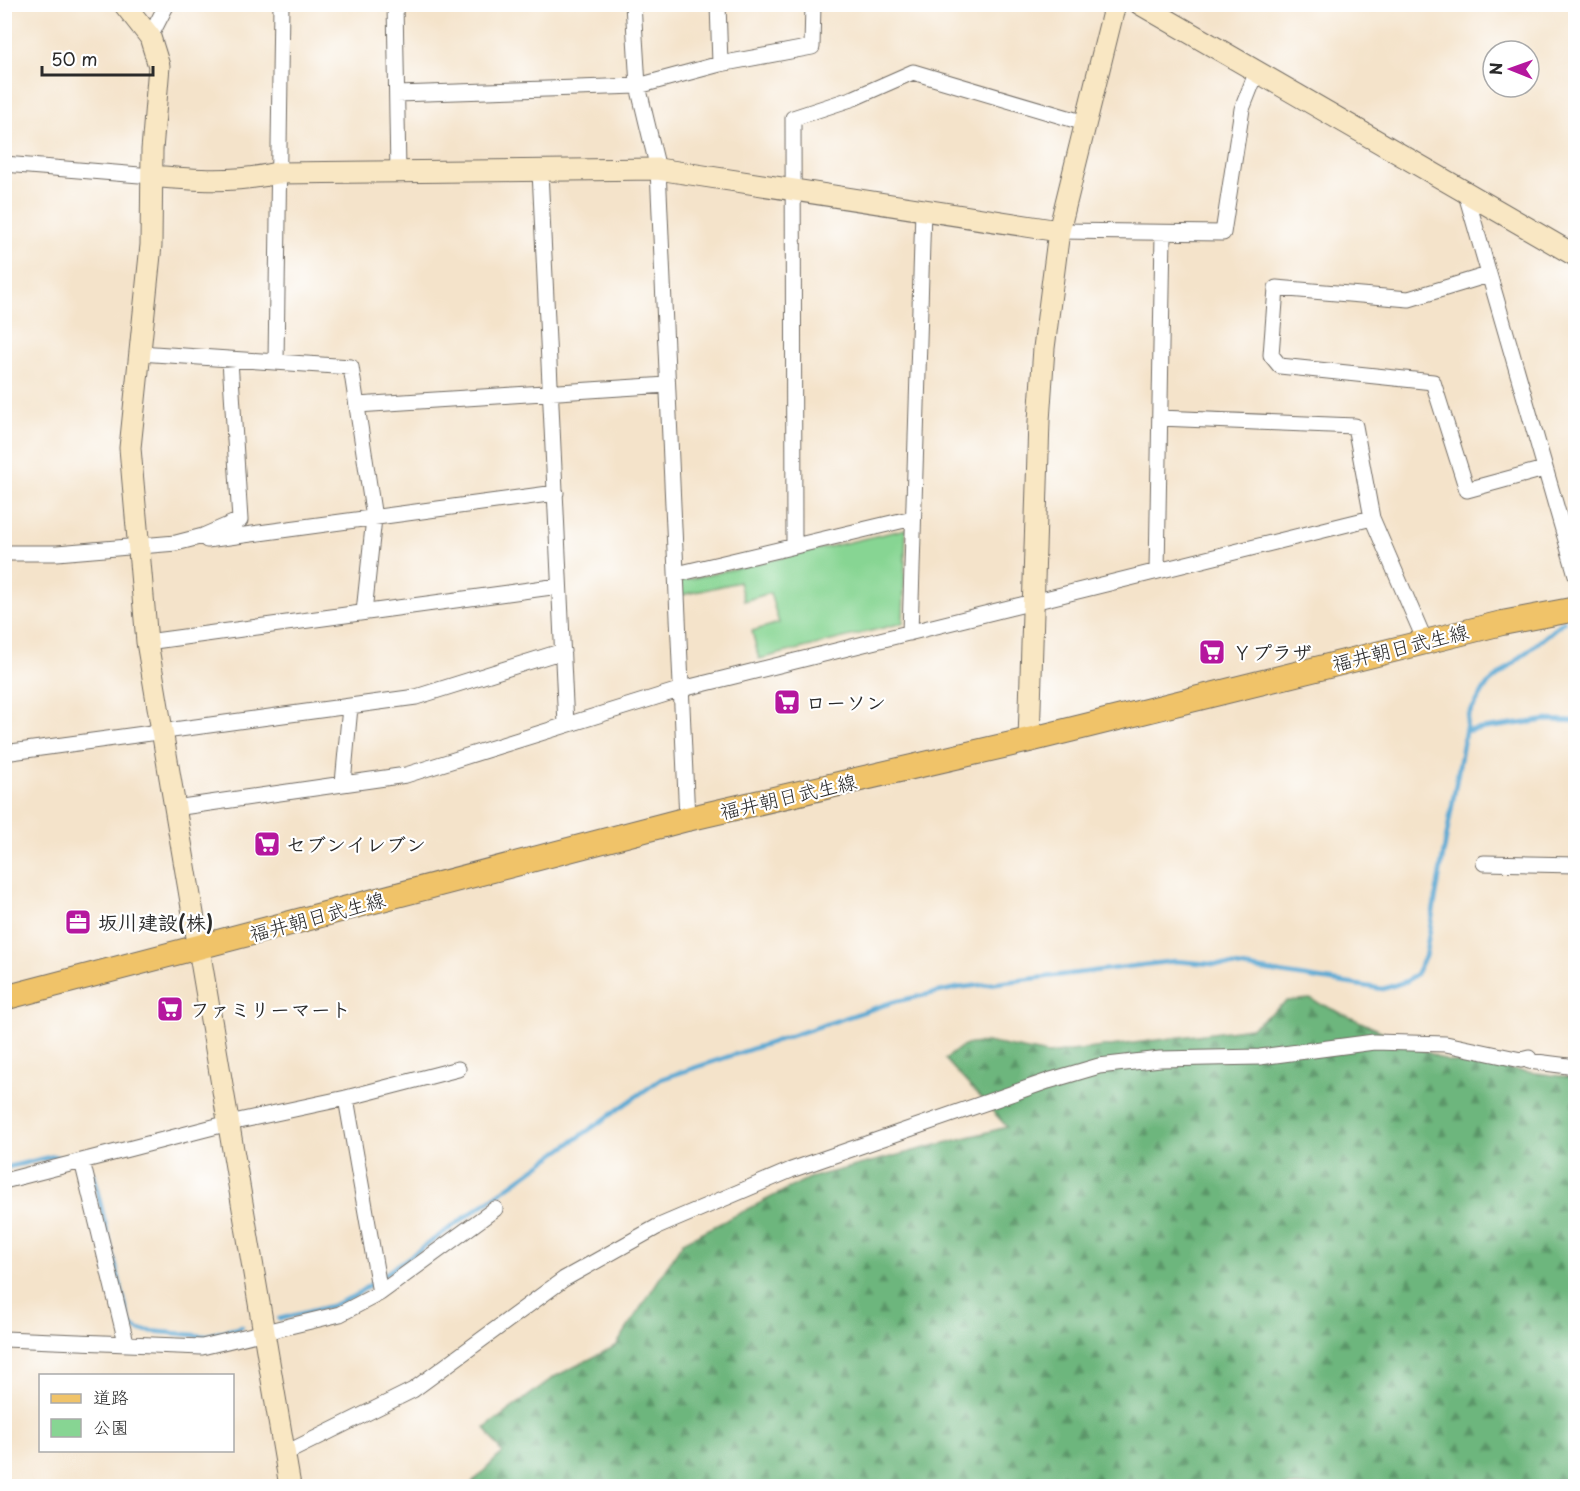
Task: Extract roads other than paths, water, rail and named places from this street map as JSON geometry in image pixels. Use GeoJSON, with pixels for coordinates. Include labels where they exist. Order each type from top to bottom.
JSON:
{"type":"FeatureCollection","features":[{"type":"Feature","properties":{"kind":"main road","name":"福井朝日武生線"},"geometry":{"type":"LineString","coordinates":[[4,998],[687,819],[1029,740],[1425,641],[1575,609]]}},
{"type":"Feature","properties":{"kind":"street"},"geometry":{"type":"LineString","coordinates":[[124,4],[150,37],[159,66],[152,176],[151,245],[130,448],[147,642],[201,946],[290,1486]]}},
{"type":"Feature","properties":{"kind":"street"},"geometry":{"type":"LineString","coordinates":[[150,37],[167,4]]}},
{"type":"Feature","properties":{"kind":"street"},"geometry":{"type":"LineString","coordinates":[[276,362],[281,4]]}},
{"type":"Feature","properties":{"kind":"street"},"geometry":{"type":"LineString","coordinates":[[395,4],[398,172]]}},
{"type":"Feature","properties":{"kind":"street"},"geometry":{"type":"LineString","coordinates":[[633,4],[638,86],[658,170],[687,819]]}},
{"type":"Feature","properties":{"kind":"street"},"geometry":{"type":"LineString","coordinates":[[718,4],[720,64]]}},
{"type":"Feature","properties":{"kind":"street"},"geometry":{"type":"LineString","coordinates":[[397,94],[638,86],[720,64],[812,47],[813,4]]}},
{"type":"Feature","properties":{"kind":"street"},"geometry":{"type":"LineString","coordinates":[[1029,740],[1041,385],[1059,231],[1115,4]]}},
{"type":"Feature","properties":{"kind":"street"},"geometry":{"type":"LineString","coordinates":[[1140,4],[1575,256]]}},
{"type":"Feature","properties":{"kind":"street"},"geometry":{"type":"LineString","coordinates":[[4,164],[197,180],[259,178],[277,173],[658,170],[1059,231],[1223,233],[1242,109],[1257,71]]}},
{"type":"Feature","properties":{"kind":"street"},"geometry":{"type":"LineString","coordinates":[[794,546],[791,190],[793,117],[854,98],[913,72],[1086,123]]}},
{"type":"Feature","properties":{"kind":"street"},"geometry":{"type":"LineString","coordinates":[[540,171],[566,725]]}},
{"type":"Feature","properties":{"kind":"street"},"geometry":{"type":"LineString","coordinates":[[1465,191],[1575,575]]}},
{"type":"Feature","properties":{"kind":"street"},"geometry":{"type":"LineString","coordinates":[[910,633],[923,210]]}},
{"type":"Feature","properties":{"kind":"street"},"geometry":{"type":"LineString","coordinates":[[1156,570],[1163,234]]}},
{"type":"Feature","properties":{"kind":"street"},"geometry":{"type":"LineString","coordinates":[[1488,275],[1409,299],[1276,288],[1271,355],[1280,366],[1433,382],[1467,490],[1544,469]]}},
{"type":"Feature","properties":{"kind":"street"},"geometry":{"type":"LineString","coordinates":[[139,353],[351,367],[374,518],[364,612]]}},
{"type":"Feature","properties":{"kind":"street"},"geometry":{"type":"LineString","coordinates":[[189,541],[240,520],[230,360]]}},
{"type":"Feature","properties":{"kind":"street"},"geometry":{"type":"LineString","coordinates":[[357,405],[667,385]]}},
{"type":"Feature","properties":{"kind":"street"},"geometry":{"type":"LineString","coordinates":[[1160,418],[1355,426],[1372,518],[1425,641]]}},
{"type":"Feature","properties":{"kind":"street"},"geometry":{"type":"LineString","coordinates":[[4,553],[57,553],[139,547],[556,493]]}},
{"type":"Feature","properties":{"kind":"street"},"geometry":{"type":"LineString","coordinates":[[677,574],[913,518]]}},
{"type":"Feature","properties":{"kind":"street"},"geometry":{"type":"LineString","coordinates":[[175,808],[406,775],[682,688],[1372,518]]}},
{"type":"Feature","properties":{"kind":"street"},"geometry":{"type":"LineString","coordinates":[[147,642],[560,586]]}},
{"type":"Feature","properties":{"kind":"street"},"geometry":{"type":"LineString","coordinates":[[4,753],[416,697],[563,651]]}},
{"type":"Feature","properties":{"kind":"street"},"geometry":{"type":"LineString","coordinates":[[343,783],[350,707]]}},
{"type":"Feature","properties":{"kind":"street"},"geometry":{"type":"LineString","coordinates":[[1484,863],[1575,865]]}},
{"type":"Feature","properties":{"kind":"street"},"geometry":{"type":"LineString","coordinates":[[285,1454],[413,1390],[564,1280],[657,1227],[790,1170],[1048,1081],[1099,1066],[1160,1059],[1260,1057],[1374,1042],[1446,1044],[1521,1060],[1529,1058],[1529,1061],[1551,1066],[1575,1067]]}},
{"type":"Feature","properties":{"kind":"street"},"geometry":{"type":"LineString","coordinates":[[4,1181],[229,1123],[346,1098],[458,1069]]}},
{"type":"Feature","properties":{"kind":"street"},"geometry":{"type":"LineString","coordinates":[[346,1098],[380,1293]]}},
{"type":"Feature","properties":{"kind":"street"},"geometry":{"type":"LineString","coordinates":[[82,1161],[126,1342]]}},
{"type":"Feature","properties":{"kind":"street"},"geometry":{"type":"LineString","coordinates":[[4,1339],[126,1342],[202,1347],[340,1314],[380,1293],[495,1209]]}},
{"type":"Feature","properties":{"kind":"waterway"},"geometry":{"type":"LineString","coordinates":[[279,1319],[331,1306],[354,1296],[661,1079],[893,1002],[957,988],[1175,961],[1236,966],[1383,989],[1407,981],[1416,974],[1425,957],[1468,716],[1487,685],[1564,621]]}},
{"type":"Feature","properties":{"kind":"waterway"},"geometry":{"type":"LineString","coordinates":[[1465,731],[1547,720],[1576,721]]}},
{"type":"Feature","properties":{"kind":"waterway"},"geometry":{"type":"LineString","coordinates":[[4,1168],[54,1156],[63,1160]]}},
{"type":"Feature","properties":{"kind":"waterway"},"geometry":{"type":"LineString","coordinates":[[87,1171],[93,1174],[130,1324],[138,1330],[205,1336],[242,1327]]}},
{"type":"Feature","properties":{"kind":"place","name":"Ｙプラザ"},"geometry":{"type":"Point","coordinates":[1212,652]}},
{"type":"Feature","properties":{"kind":"place","name":"ローソン"},"geometry":{"type":"Point","coordinates":[787,702]}},
{"type":"Feature","properties":{"kind":"place","name":"セブンイレブン"},"geometry":{"type":"Point","coordinates":[267,844]}},
{"type":"Feature","properties":{"kind":"place","name":"坂川建設(株)"},"geometry":{"type":"Point","coordinates":[78,922]}},
{"type":"Feature","properties":{"kind":"place","name":"ファミリーマート"},"geometry":{"type":"Point","coordinates":[170,1009]}}]}
